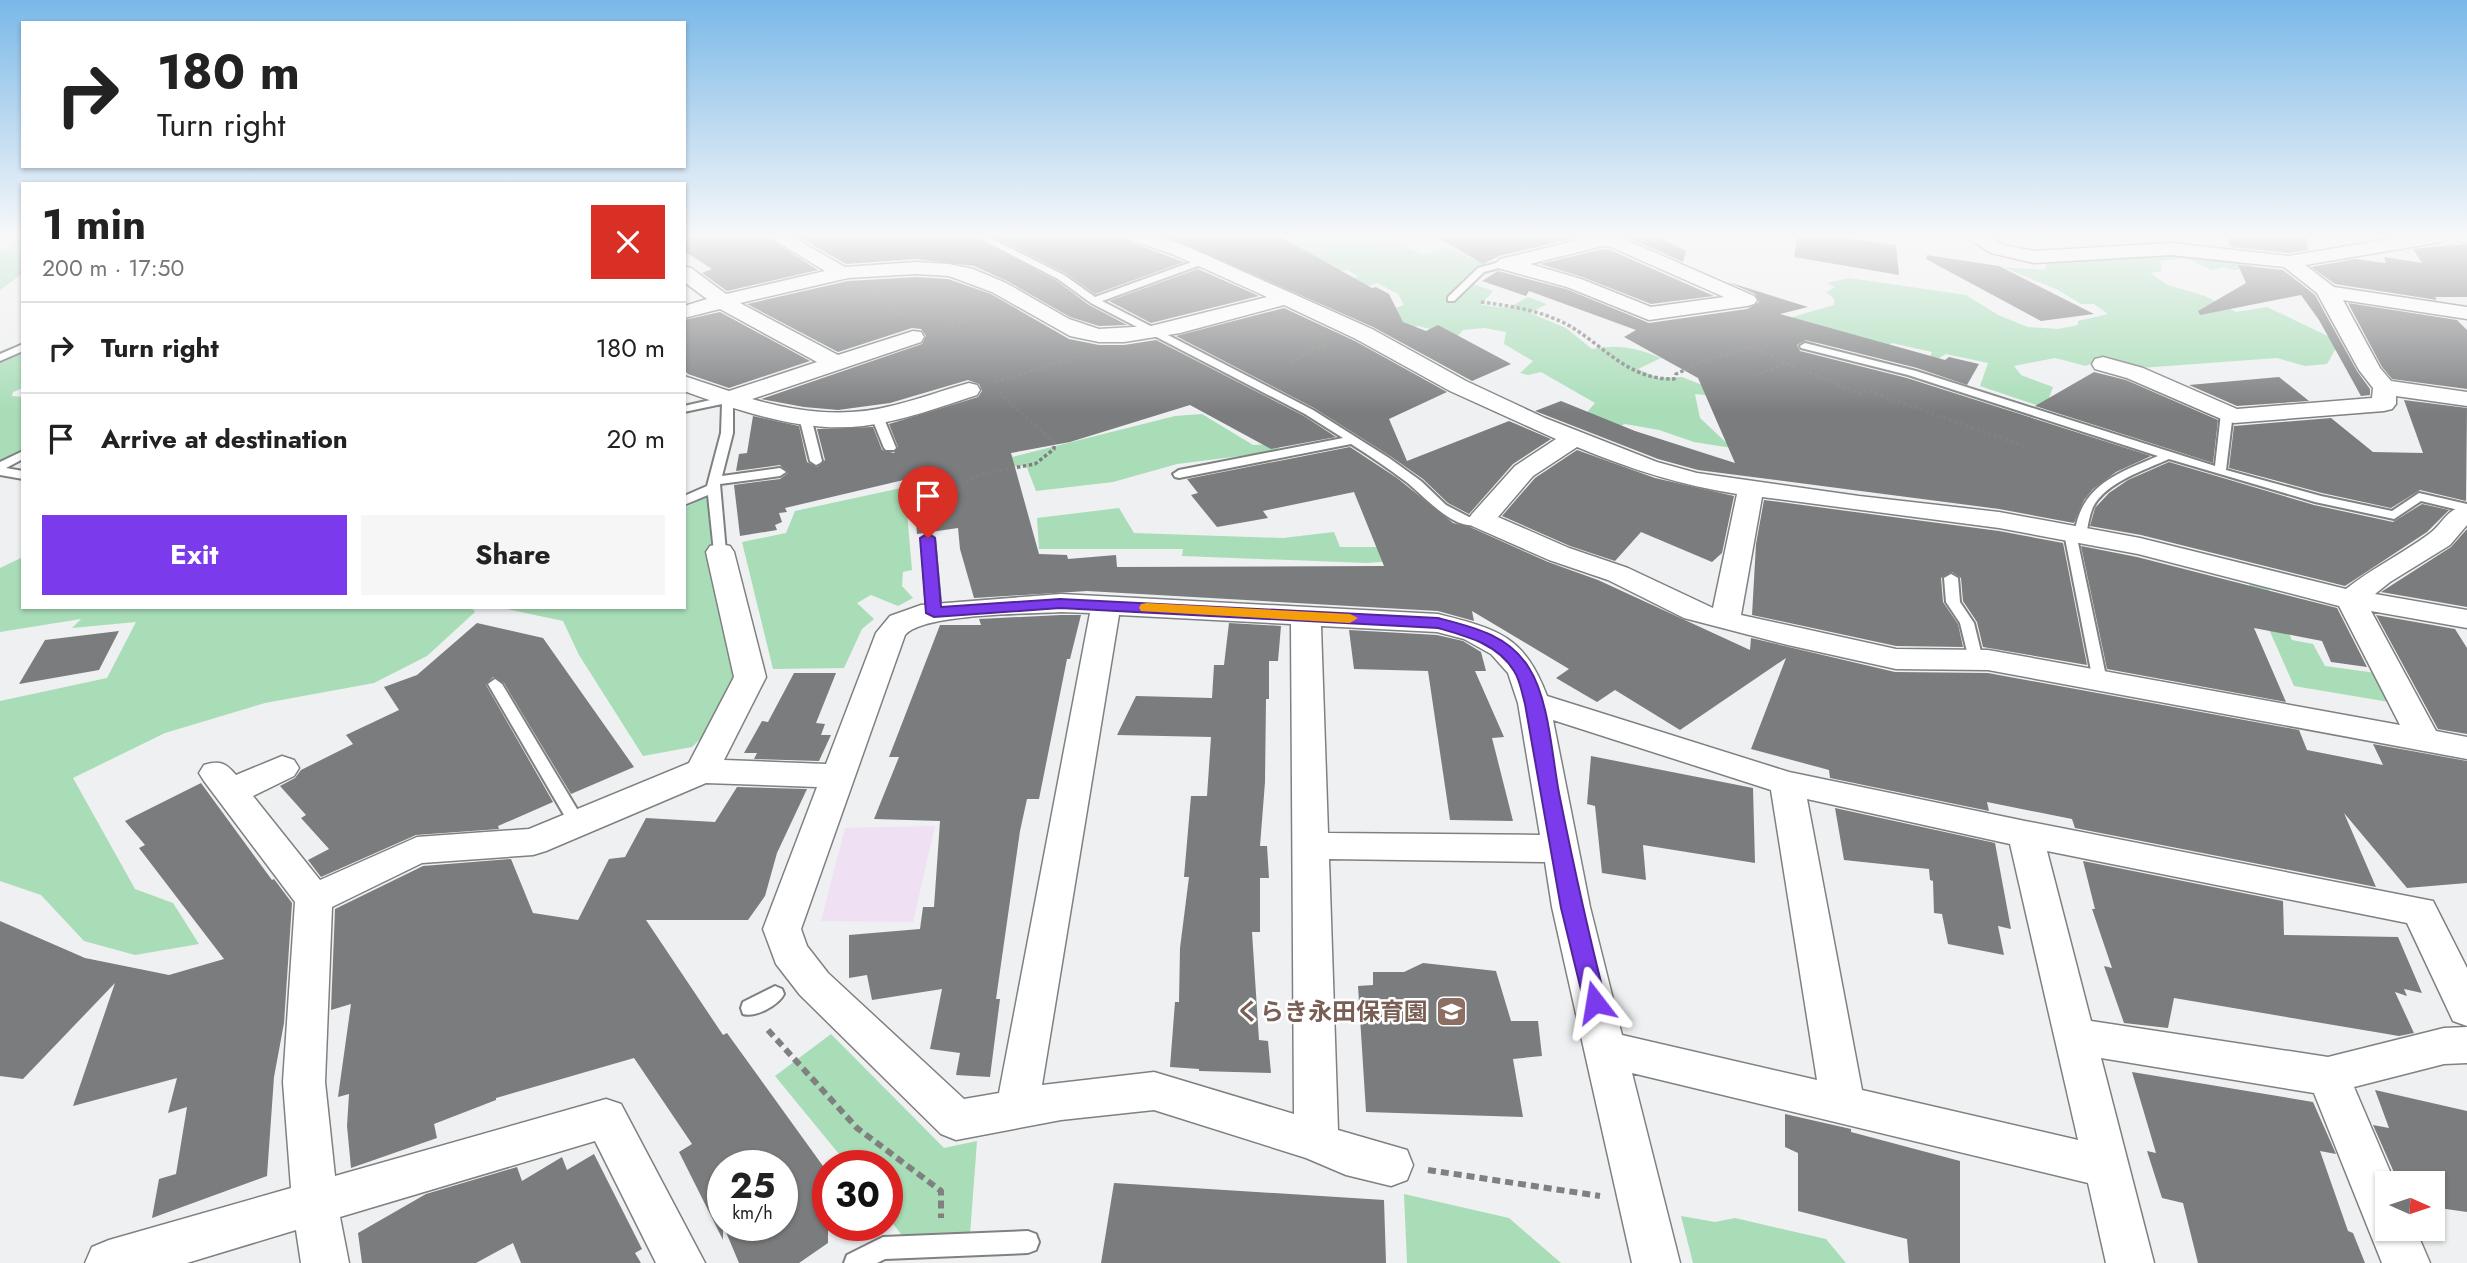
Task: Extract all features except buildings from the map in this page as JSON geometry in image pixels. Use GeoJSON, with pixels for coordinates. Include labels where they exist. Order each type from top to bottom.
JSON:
{"type":"FeatureCollection","features":[{"type":"Feature","properties":{"kind":"street"},"geometry":{"type":"LineString","coordinates":[[714,295],[835,363]]}},
{"type":"Feature","properties":{"kind":"street"},"geometry":{"type":"LineString","coordinates":[[686,311],[752,295]]}},
{"type":"Feature","properties":{"kind":"street"},"geometry":{"type":"LineString","coordinates":[[1009,295],[1080,332],[1115,341],[1284,299]]}},
{"type":"Feature","properties":{"kind":"street"},"geometry":{"type":"LineString","coordinates":[[1275,295],[1369,337],[1458,386],[1648,467],[1696,480],[1859,504],[1999,520],[2140,546],[2351,600],[2467,619]]}},
{"type":"Feature","properties":{"kind":"street"},"geometry":{"type":"LineString","coordinates":[[1601,295],[1649,314],[1747,300],[1735,295]]}},
{"type":"Feature","properties":{"kind":"street"},"geometry":{"type":"LineString","coordinates":[[2104,364],[2136,373],[2234,416],[2384,404],[2384,387],[2370,370],[2329,295]]}},
{"type":"Feature","properties":{"kind":"street"},"geometry":{"type":"LineString","coordinates":[[2347,295],[2467,313]]}},
{"type":"Feature","properties":{"kind":"street"},"geometry":{"type":"LineString","coordinates":[[728,399],[921,334]]}},
{"type":"Feature","properties":{"kind":"street"},"geometry":{"type":"LineString","coordinates":[[686,384],[728,399],[805,417],[846,421],[877,416],[979,387]]}},
{"type":"Feature","properties":{"kind":"street"},"geometry":{"type":"LineString","coordinates":[[2384,387],[2467,399]]}},
{"type":"Feature","properties":{"kind":"street"},"geometry":{"type":"LineString","coordinates":[[1575,438],[1524,471],[1481,520],[1559,554],[1618,574],[1694,612],[1896,659],[1988,660],[2467,748]]}},
{"type":"Feature","properties":{"kind":"street"},"geometry":{"type":"LineString","coordinates":[[1725,620],[1751,488]]}},
{"type":"Feature","properties":{"kind":"street"},"geometry":{"type":"LineString","coordinates":[[2351,600],[2380,576],[2440,539],[2462,514],[2467,514]]}},
{"type":"Feature","properties":{"kind":"street"},"geometry":{"type":"LineString","coordinates":[[702,771],[750,677],[720,552]]}},
{"type":"Feature","properties":{"kind":"street"},"geometry":{"type":"LineString","coordinates":[[2351,600],[2424,740]]}},
{"type":"Feature","properties":{"kind":"street"},"geometry":{"type":"LineString","coordinates":[[1391,1165],[1346,1155],[1316,1141],[1154,1091],[1061,1101],[956,1120],[814,984],[790,953],[782,929],[836,776],[891,633],[900,622],[934,613],[1060,603],[1438,623],[1475,633],[1503,647],[1522,670],[1534,704],[1571,908],[1607,1049],[1656,1263]]}},
{"type":"Feature","properties":{"kind":"street"},"geometry":{"type":"LineString","coordinates":[[1017,1109],[1106,606]]}},
{"type":"Feature","properties":{"kind":"street"},"geometry":{"type":"LineString","coordinates":[[1306,616],[1316,1141]]}},
{"type":"Feature","properties":{"kind":"street"},"geometry":{"type":"LineString","coordinates":[[1534,704],[1787,783],[2025,834],[2420,911],[2467,1009]]}},
{"type":"Feature","properties":{"kind":"street"},"geometry":{"type":"LineString","coordinates":[[282,768],[223,783],[314,899],[304,1082],[315,1203],[325,1263]]}},
{"type":"Feature","properties":{"kind":"street"},"geometry":{"type":"LineString","coordinates":[[314,899],[417,850],[533,842],[702,771],[836,776]]}},
{"type":"Feature","properties":{"kind":"street"},"geometry":{"type":"LineString","coordinates":[[1787,783],[1843,1105]]}},
{"type":"Feature","properties":{"kind":"street"},"geometry":{"type":"LineString","coordinates":[[2025,834],[2130,1263]]}},
{"type":"Feature","properties":{"kind":"street"},"geometry":{"type":"LineString","coordinates":[[1311,846],[1561,849]]}},
{"type":"Feature","properties":{"kind":"street"},"geometry":{"type":"LineString","coordinates":[[2073,1037],[2328,1075],[2444,1046],[2467,1045]]}},
{"type":"Feature","properties":{"kind":"street"},"geometry":{"type":"LineString","coordinates":[[1607,1049],[2106,1167]]}},
{"type":"Feature","properties":{"kind":"street"},"geometry":{"type":"LineString","coordinates":[[2328,1075],[2375,1189]]}},
{"type":"Feature","properties":{"kind":"street"},"geometry":{"type":"LineString","coordinates":[[109,1263],[606,1118],[681,1263]]}},
{"type":"Feature","properties":{"kind":"street"},"geometry":{"type":"LineString","coordinates":[[2397,1241],[2406,1263]]}},
{"type":"Feature","properties":{"kind":"lane"},"geometry":{"type":"LineString","coordinates":[[1086,295],[1299,406],[1417,484],[1442,508],[1467,521],[1481,520]]}},
{"type":"Feature","properties":{"kind":"lane"},"geometry":{"type":"LineString","coordinates":[[1094,301],[1111,295]]}},
{"type":"Feature","properties":{"kind":"lane"},"geometry":{"type":"LineString","coordinates":[[1451,299],[1455,295]]}},
{"type":"Feature","properties":{"kind":"lane"},"geometry":{"type":"LineString","coordinates":[[1805,346],[1887,365],[2220,472],[2319,499],[2394,515],[2419,497],[2467,508]]}},
{"type":"Feature","properties":{"kind":"lane"},"geometry":{"type":"LineString","coordinates":[[0,358],[21,347]]}},
{"type":"Feature","properties":{"kind":"lane"},"geometry":{"type":"LineString","coordinates":[[686,409],[728,399],[727,433],[714,485],[720,552]]}},
{"type":"Feature","properties":{"kind":"lane"},"geometry":{"type":"LineString","coordinates":[[2220,472],[2227,413]]}},
{"type":"Feature","properties":{"kind":"lane"},"geometry":{"type":"LineString","coordinates":[[877,416],[890,448]]}},
{"type":"Feature","properties":{"kind":"lane"},"geometry":{"type":"LineString","coordinates":[[805,417],[816,461]]}},
{"type":"Feature","properties":{"kind":"lane"},"geometry":{"type":"LineString","coordinates":[[1179,474],[1353,440]]}},
{"type":"Feature","properties":{"kind":"lane"},"geometry":{"type":"LineString","coordinates":[[0,469],[21,455]]}},
{"type":"Feature","properties":{"kind":"lane"},"geometry":{"type":"LineString","coordinates":[[2100,681],[2075,534],[2088,504],[2099,494],[2125,476],[2169,455]]}},
{"type":"Feature","properties":{"kind":"lane"},"geometry":{"type":"LineString","coordinates":[[0,469],[21,474]]}},
{"type":"Feature","properties":{"kind":"lane"},"geometry":{"type":"LineString","coordinates":[[686,499],[714,485],[780,472]]}},
{"type":"Feature","properties":{"kind":"lane"},"geometry":{"type":"LineString","coordinates":[[928,538],[934,613]]}},
{"type":"Feature","properties":{"kind":"lane"},"geometry":{"type":"LineString","coordinates":[[1951,578],[1953,602],[1967,623],[1976,660]]}},
{"type":"Feature","properties":{"kind":"lane"},"geometry":{"type":"LineString","coordinates":[[495,684],[577,823]]}},
{"type":"Feature","properties":{"kind":"lane"},"geometry":{"type":"LineString","coordinates":[[750,1008],[775,994]]}},
{"type":"Feature","properties":{"kind":"lane"},"geometry":{"type":"LineString","coordinates":[[855,1263],[883,1248],[1028,1242]]}},
{"type":"Feature","properties":{"kind":"path"},"geometry":{"type":"LineString","coordinates":[[868,295],[921,334],[1022,302]]}},
{"type":"Feature","properties":{"kind":"path"},"geometry":{"type":"LineString","coordinates":[[1480,302],[1530,309],[1570,327],[1621,364],[1656,379],[1674,379],[1676,374],[1706,360],[1752,347],[1785,364],[1860,394],[1866,390],[2026,447]]}},
{"type":"Feature","properties":{"kind":"path"},"geometry":{"type":"LineString","coordinates":[[997,382],[1074,359]]}},
{"type":"Feature","properties":{"kind":"path"},"geometry":{"type":"LineString","coordinates":[[1753,376],[1785,364]]}},
{"type":"Feature","properties":{"kind":"path"},"geometry":{"type":"LineString","coordinates":[[943,523],[946,502],[974,477],[1030,468],[1040,464],[1054,449],[1054,442],[979,387]]}},
{"type":"Feature","properties":{"kind":"path"},"geometry":{"type":"LineString","coordinates":[[750,1008],[792,1059],[857,1128],[941,1191],[941,1246]]}},
{"type":"Feature","properties":{"kind":"path"},"geometry":{"type":"LineString","coordinates":[[1391,1165],[1642,1202]]}},
{"type":"Feature","properties":{"kind":"shaded area"},"geometry":{"type":"Polygon","coordinates":[[[935,826],[913,922],[821,921],[845,828],[935,826]]]}},
{"type":"Feature","properties":{"kind":"green space"},"geometry":{"type":"Polygon","coordinates":[[[1399,295],[1490,295],[1481,305],[1508,308],[1528,297],[1547,304],[1530,313],[1566,328],[1592,349],[1628,348],[1661,358],[1638,369],[1658,378],[1682,377],[1705,386],[1768,402],[1695,394],[1700,418],[1732,448],[1694,442],[1659,430],[1625,424],[1617,427],[1583,417],[1595,403],[1541,372],[1528,375],[1520,373],[1533,361],[1504,344],[1506,332],[1484,328],[1463,330],[1458,336],[1418,326],[1410,328],[1388,310],[1404,305],[1399,295]]]}},
{"type":"Feature","properties":{"kind":"green space"},"geometry":{"type":"Polygon","coordinates":[[[1829,295],[1966,295],[1998,315],[2028,327],[2058,329],[2108,314],[2094,304],[2081,304],[2066,295],[2201,295],[2236,312],[2267,307],[2334,339],[2336,348],[2327,364],[2305,366],[2277,358],[2140,368],[2099,359],[2086,366],[2055,358],[2014,366],[2021,375],[2053,387],[2049,398],[2066,415],[1980,386],[1988,363],[1946,354],[1934,361],[1929,359],[1932,352],[1892,343],[1878,355],[1865,352],[1866,338],[1823,331],[1814,345],[1799,341],[1782,320],[1834,305],[1834,299],[1829,295]]]}},
{"type":"Feature","properties":{"kind":"green space"},"geometry":{"type":"Polygon","coordinates":[[[21,351],[21,389],[13,392],[12,396],[21,397],[21,450],[0,463],[0,362],[21,351]]]}},
{"type":"Feature","properties":{"kind":"green space"},"geometry":{"type":"Polygon","coordinates":[[[1202,414],[1253,445],[1278,444],[1279,451],[1177,464],[1113,482],[1036,491],[1026,465],[978,471],[938,493],[906,500],[912,570],[903,572],[902,586],[913,598],[898,606],[871,595],[857,603],[874,619],[862,629],[844,668],[773,669],[742,542],[786,533],[795,511],[924,483],[937,476],[1175,416],[1202,414]]]}},
{"type":"Feature","properties":{"kind":"green space"},"geometry":{"type":"Polygon","coordinates":[[[710,495],[711,546],[741,681],[713,726],[692,747],[643,756],[579,655],[563,621],[507,609],[686,609],[686,507],[710,495]]]}},
{"type":"Feature","properties":{"kind":"green space"},"geometry":{"type":"Polygon","coordinates":[[[1119,508],[1134,533],[1283,538],[1334,532],[1340,547],[1380,547],[1433,558],[1367,563],[1182,556],[1183,549],[1039,549],[1037,518],[1119,508]]]}},
{"type":"Feature","properties":{"kind":"green space"},"geometry":{"type":"Polygon","coordinates":[[[21,558],[21,609],[473,609],[475,612],[427,656],[374,683],[265,703],[165,733],[73,778],[135,889],[173,903],[199,944],[135,955],[84,941],[41,895],[0,881],[0,701],[107,678],[136,622],[72,628],[81,619],[0,632],[0,568],[21,558]]]}},
{"type":"Feature","properties":{"kind":"green space"},"geometry":{"type":"Polygon","coordinates":[[[2249,584],[2268,588],[2292,640],[2313,644],[2325,666],[2376,673],[2389,702],[2294,686],[2249,584]]]}},
{"type":"Feature","properties":{"kind":"green space"},"geometry":{"type":"Polygon","coordinates":[[[831,1034],[944,1148],[977,1141],[970,1235],[904,1238],[903,1150],[836,1150],[775,1076],[831,1034]]]}},
{"type":"Feature","properties":{"kind":"green space"},"geometry":{"type":"Polygon","coordinates":[[[1404,1194],[1509,1218],[1561,1263],[1407,1263],[1404,1194]]]}},
{"type":"Feature","properties":{"kind":"green space"},"geometry":{"type":"Polygon","coordinates":[[[1681,1216],[1715,1222],[1735,1218],[1826,1239],[1846,1263],[1693,1263],[1681,1216]]]}},
{"type":"Feature","properties":{"kind":"slow traffic"},"geometry":{"type":"LineString","coordinates":[[1147,608],[1350,618]]}},
{"type":"Feature","properties":{"kind":"place","name":"くらき永田保育園"},"geometry":{"type":"Point","coordinates":[1451,1012]}},
{"type":"Feature","properties":{"kind":"route"},"geometry":{"type":"LineString","coordinates":[[928,538],[934,613],[1060,603],[1438,623],[1475,633],[1503,647],[1522,670],[1534,704],[1571,908],[1595,1002]]}}]}
